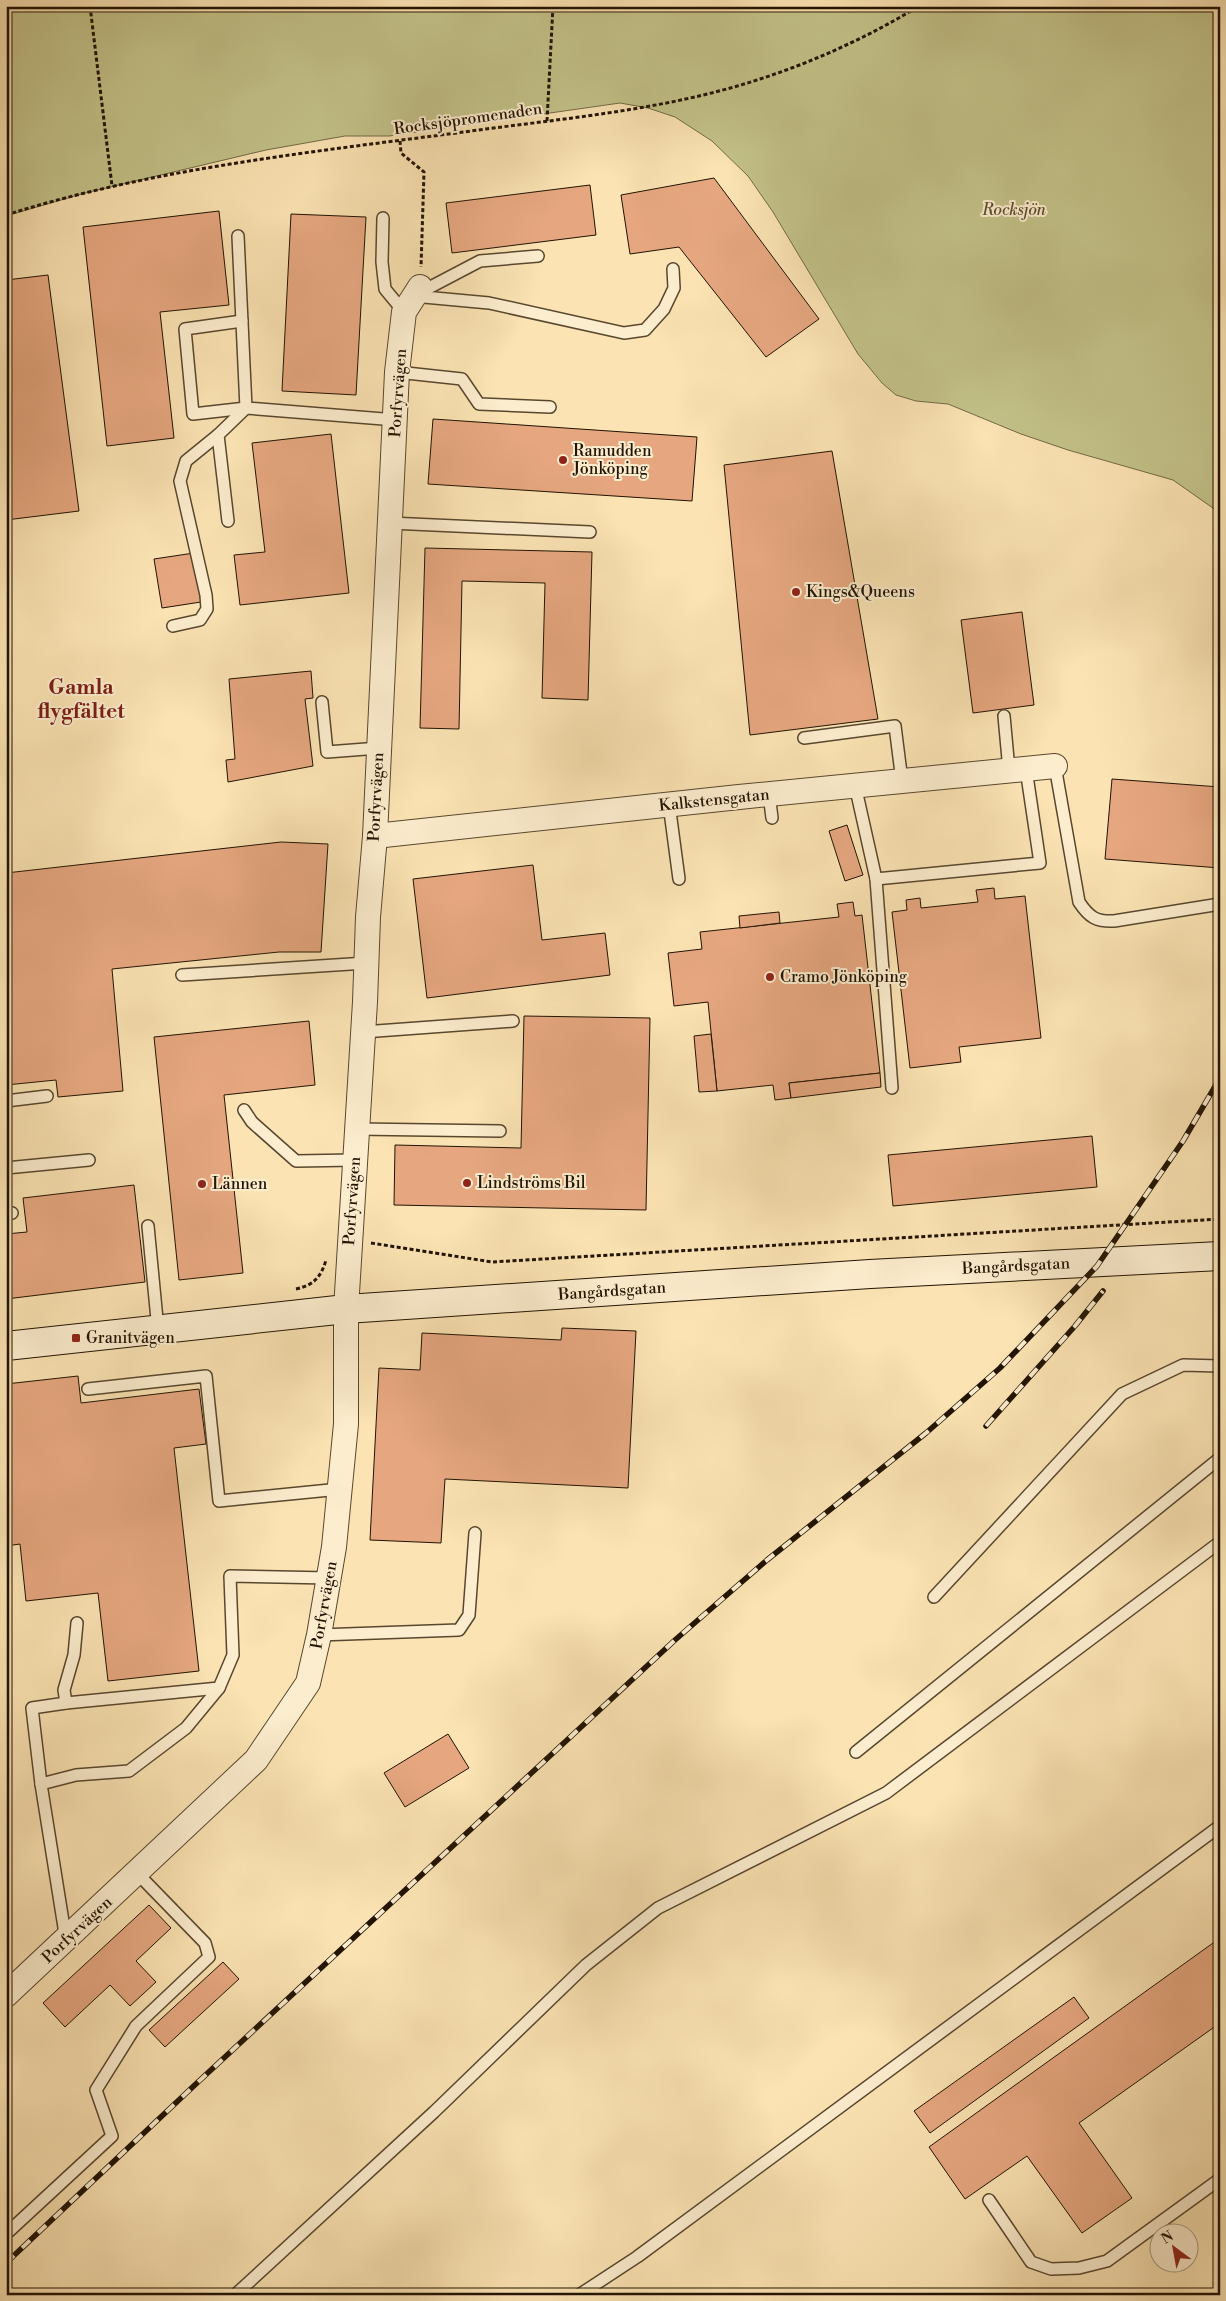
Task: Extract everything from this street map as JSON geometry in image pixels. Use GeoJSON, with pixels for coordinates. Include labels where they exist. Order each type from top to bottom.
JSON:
{"type":"FeatureCollection","features":[{"type":"Feature","properties":{"kind":"main road","name":"Bangårdsgatan"},"geometry":{"type":"LineString","coordinates":[[6,1346],[346,1309],[870,1274],[1220,1256]]}},
{"type":"Feature","properties":{"kind":"street","name":"Porfyrvägen"},"geometry":{"type":"LineString","coordinates":[[6,1995],[256,1760],[308,1683],[329,1578],[346,1424],[346,1309],[375,836],[397,372],[412,298]]}},
{"type":"Feature","properties":{"kind":"street","name":"Kalkstensgatan"},"geometry":{"type":"LineString","coordinates":[[375,836],[669,804],[1054,766]]}},
{"type":"Feature","properties":{"kind":"lane"},"geometry":{"type":"LineString","coordinates":[[383,218],[382,262],[386,289],[412,298],[489,303],[624,333],[645,330],[664,309],[674,288],[673,269]]}},
{"type":"Feature","properties":{"kind":"lane"},"geometry":{"type":"LineString","coordinates":[[173,626],[200,620],[207,609],[206,595],[180,481],[186,461],[218,435],[246,408],[238,236]]}},
{"type":"Feature","properties":{"kind":"lane"},"geometry":{"type":"LineString","coordinates":[[412,298],[480,261],[538,256]]}},
{"type":"Feature","properties":{"kind":"lane"},"geometry":{"type":"LineString","coordinates":[[242,321],[185,329],[193,414],[246,408],[396,420]]}},
{"type":"Feature","properties":{"kind":"lane"},"geometry":{"type":"LineString","coordinates":[[397,372],[462,379],[479,404],[550,407]]}},
{"type":"Feature","properties":{"kind":"lane"},"geometry":{"type":"LineString","coordinates":[[218,435],[228,521]]}},
{"type":"Feature","properties":{"kind":"lane"},"geometry":{"type":"LineString","coordinates":[[390,523],[590,532]]}},
{"type":"Feature","properties":{"kind":"lane"},"geometry":{"type":"LineString","coordinates":[[322,702],[327,752],[379,748]]}},
{"type":"Feature","properties":{"kind":"lane"},"geometry":{"type":"LineString","coordinates":[[876,880],[1040,863],[1004,716]]}},
{"type":"Feature","properties":{"kind":"lane"},"geometry":{"type":"LineString","coordinates":[[804,738],[895,726],[902,781]]}},
{"type":"Feature","properties":{"kind":"lane"},"geometry":{"type":"LineString","coordinates":[[1054,766],[1079,902],[1087,913],[1101,922],[1220,904]]}},
{"type":"Feature","properties":{"kind":"lane"},"geometry":{"type":"LineString","coordinates":[[855,785],[876,880],[892,1088]]}},
{"type":"Feature","properties":{"kind":"lane"},"geometry":{"type":"LineString","coordinates":[[769,794],[772,818]]}},
{"type":"Feature","properties":{"kind":"lane"},"geometry":{"type":"LineString","coordinates":[[669,804],[679,879]]}},
{"type":"Feature","properties":{"kind":"lane"},"geometry":{"type":"LineString","coordinates":[[182,976],[366,963]]}},
{"type":"Feature","properties":{"kind":"lane"},"geometry":{"type":"LineString","coordinates":[[363,1032],[513,1022]]}},
{"type":"Feature","properties":{"kind":"lane"},"geometry":{"type":"LineString","coordinates":[[6,1101],[47,1096]]}},
{"type":"Feature","properties":{"kind":"lane"},"geometry":{"type":"LineString","coordinates":[[244,1110],[252,1122],[296,1161],[355,1160]]}},
{"type":"Feature","properties":{"kind":"lane"},"geometry":{"type":"LineString","coordinates":[[357,1130],[500,1131]]}},
{"type":"Feature","properties":{"kind":"lane"},"geometry":{"type":"LineString","coordinates":[[6,1168],[89,1160]]}},
{"type":"Feature","properties":{"kind":"lane"},"geometry":{"type":"LineString","coordinates":[[148,1226],[158,1330]]}},
{"type":"Feature","properties":{"kind":"lane"},"geometry":{"type":"LineString","coordinates":[[934,1597],[1122,1394],[1183,1365],[1220,1366]]}},
{"type":"Feature","properties":{"kind":"lane"},"geometry":{"type":"LineString","coordinates":[[88,1388],[206,1376],[219,1501],[340,1489]]}},
{"type":"Feature","properties":{"kind":"lane"},"geometry":{"type":"LineString","coordinates":[[856,1752],[1220,1458]]}},
{"type":"Feature","properties":{"kind":"lane"},"geometry":{"type":"LineString","coordinates":[[319,1635],[459,1630],[464,1626],[469,1615],[475,1532]]}},
{"type":"Feature","properties":{"kind":"lane"},"geometry":{"type":"LineString","coordinates":[[235,2295],[434,2112],[586,1965],[658,1908],[886,1793],[1220,1542]]}},
{"type":"Feature","properties":{"kind":"lane"},"geometry":{"type":"LineString","coordinates":[[41,1784],[76,1775],[129,1771],[186,1728],[219,1688],[233,1655],[230,1576],[329,1578]]}},
{"type":"Feature","properties":{"kind":"lane"},"geometry":{"type":"LineString","coordinates":[[66,1703],[64,1690],[74,1655],[77,1623]]}},
{"type":"Feature","properties":{"kind":"lane"},"geometry":{"type":"LineString","coordinates":[[66,1940],[41,1784],[32,1708],[219,1688]]}},
{"type":"Feature","properties":{"kind":"lane"},"geometry":{"type":"LineString","coordinates":[[580,2295],[636,2257],[1220,1826]]}},
{"type":"Feature","properties":{"kind":"lane"},"geometry":{"type":"LineString","coordinates":[[6,2234],[112,2136],[96,2090],[136,2026],[209,1957],[209,1951],[205,1943],[137,1873]]}},
{"type":"Feature","properties":{"kind":"lane"},"geometry":{"type":"LineString","coordinates":[[989,2200],[1031,2262],[1051,2269],[1079,2268],[1108,2261],[1220,2179]]}},
{"type":"Feature","properties":{"kind":"path"},"geometry":{"type":"LineString","coordinates":[[90,6],[112,186]]}},
{"type":"Feature","properties":{"kind":"path"},"geometry":{"type":"LineString","coordinates":[[547,121],[553,6]]}},
{"type":"Feature","properties":{"kind":"path","name":"Rocksjöpromenaden"},"geometry":{"type":"LineString","coordinates":[[6,216],[112,186],[218,167],[593,116],[688,98],[760,80],[838,50],[919,6]]}},
{"type":"Feature","properties":{"kind":"path"},"geometry":{"type":"LineString","coordinates":[[400,141],[401,153],[424,172],[412,298]]}},
{"type":"Feature","properties":{"kind":"path"},"geometry":{"type":"LineString","coordinates":[[350,1241],[368,1242],[492,1262],[1220,1219]]}},
{"type":"Feature","properties":{"kind":"path"},"geometry":{"type":"LineString","coordinates":[[291,1290],[309,1286],[316,1280],[322,1273],[326,1258]]}},
{"type":"Feature","properties":{"kind":"green space","name":"Rocksjön"},"geometry":{"type":"Polygon","coordinates":[[[6,6],[1220,6],[1220,513],[1173,480],[1068,450],[1021,434],[948,404],[916,401],[896,395],[882,383],[858,354],[773,212],[748,176],[712,141],[675,117],[648,108],[620,103],[389,136],[345,136],[266,150],[85,193],[6,216],[6,6]]]}},
{"type":"Feature","properties":{"kind":"building"},"geometry":{"type":"Polygon","coordinates":[[[714,178],[819,319],[766,357],[679,247],[630,254],[621,195],[714,178]]]}},
{"type":"Feature","properties":{"kind":"building"},"geometry":{"type":"Polygon","coordinates":[[[590,185],[596,235],[452,253],[446,203],[590,185]]]}},
{"type":"Feature","properties":{"kind":"building"},"geometry":{"type":"Polygon","coordinates":[[[219,211],[229,305],[160,312],[174,438],[107,446],[83,227],[219,211]]]}},
{"type":"Feature","properties":{"kind":"building"},"geometry":{"type":"Polygon","coordinates":[[[291,214],[366,217],[356,395],[282,391],[291,214]]]}},
{"type":"Feature","properties":{"kind":"building"},"geometry":{"type":"Polygon","coordinates":[[[48,275],[79,511],[6,520],[6,280],[48,275]]]}},
{"type":"Feature","properties":{"kind":"building","name":"Ramudden Jönköping"},"geometry":{"type":"Polygon","coordinates":[[[433,419],[697,437],[692,501],[428,484],[433,419]]]}},
{"type":"Feature","properties":{"kind":"building"},"geometry":{"type":"Polygon","coordinates":[[[331,434],[349,593],[240,605],[234,555],[265,552],[252,443],[331,434]]]}},
{"type":"Feature","properties":{"kind":"building","name":"Kings&Queens"},"geometry":{"type":"Polygon","coordinates":[[[832,451],[878,719],[750,735],[724,465],[832,451]]]}},
{"type":"Feature","properties":{"kind":"building"},"geometry":{"type":"Polygon","coordinates":[[[425,548],[592,552],[588,700],[542,698],[545,583],[462,581],[459,729],[420,728],[425,548]]]}},
{"type":"Feature","properties":{"kind":"building"},"geometry":{"type":"Polygon","coordinates":[[[194,553],[201,602],[162,608],[154,559],[194,553]]]}},
{"type":"Feature","properties":{"kind":"building"},"geometry":{"type":"Polygon","coordinates":[[[1022,612],[1034,705],[973,713],[961,620],[1022,612]]]}},
{"type":"Feature","properties":{"kind":"building"},"geometry":{"type":"Polygon","coordinates":[[[311,671],[313,698],[305,699],[313,766],[228,782],[226,760],[235,759],[229,679],[311,671]]]}},
{"type":"Feature","properties":{"kind":"building"},"geometry":{"type":"Polygon","coordinates":[[[1112,779],[1220,787],[1220,868],[1105,859],[1112,779]]]}},
{"type":"Feature","properties":{"kind":"building"},"geometry":{"type":"Polygon","coordinates":[[[847,825],[863,875],[845,881],[829,831],[847,825]]]}},
{"type":"Feature","properties":{"kind":"building"},"geometry":{"type":"Polygon","coordinates":[[[281,842],[328,844],[321,952],[279,952],[112,969],[123,1091],[58,1097],[56,1080],[6,1085],[6,873],[281,842]]]}},
{"type":"Feature","properties":{"kind":"building"},"geometry":{"type":"Polygon","coordinates":[[[533,865],[542,940],[605,933],[610,975],[427,998],[413,879],[533,865]]]}},
{"type":"Feature","properties":{"kind":"building"},"geometry":{"type":"Polygon","coordinates":[[[994,888],[995,899],[1025,896],[1041,1038],[959,1047],[961,1062],[910,1068],[892,912],[907,910],[906,900],[920,898],[921,908],[978,902],[976,890],[994,888]]]}},
{"type":"Feature","properties":{"kind":"building","name":"Cramo Jönköping"},"geometry":{"type":"Polygon","coordinates":[[[853,902],[855,916],[862,915],[880,1073],[789,1083],[791,1098],[775,1100],[773,1085],[717,1091],[708,1002],[674,1006],[668,953],[702,949],[700,932],[839,917],[837,904],[853,902]]]}},
{"type":"Feature","properties":{"kind":"building"},"geometry":{"type":"Polygon","coordinates":[[[779,912],[780,923],[740,928],[739,916],[779,912]]]}},
{"type":"Feature","properties":{"kind":"building"},"geometry":{"type":"Polygon","coordinates":[[[524,1016],[650,1018],[646,1210],[394,1205],[395,1145],[521,1148],[524,1016]]]}},
{"type":"Feature","properties":{"kind":"building","name":"Lännen"},"geometry":{"type":"Polygon","coordinates":[[[309,1021],[315,1085],[224,1095],[243,1273],[179,1280],[154,1037],[309,1021]]]}},
{"type":"Feature","properties":{"kind":"building"},"geometry":{"type":"Polygon","coordinates":[[[711,1034],[717,1091],[699,1092],[694,1036],[711,1034]]]}},
{"type":"Feature","properties":{"kind":"building"},"geometry":{"type":"Polygon","coordinates":[[[880,1073],[881,1087],[791,1098],[789,1083],[880,1073]]]}},
{"type":"Feature","properties":{"kind":"building"},"geometry":{"type":"Polygon","coordinates":[[[1092,1136],[1097,1187],[893,1206],[888,1155],[1092,1136]]]}},
{"type":"Feature","properties":{"kind":"building"},"geometry":{"type":"Polygon","coordinates":[[[134,1185],[145,1282],[6,1299],[6,1234],[27,1232],[23,1198],[134,1185]]]}},
{"type":"Feature","properties":{"kind":"building"},"geometry":{"type":"Polygon","coordinates":[[[562,1328],[636,1331],[628,1488],[445,1479],[441,1543],[370,1540],[379,1368],[420,1370],[422,1333],[561,1340],[562,1328]]]}},
{"type":"Feature","properties":{"kind":"building"},"geometry":{"type":"Polygon","coordinates":[[[78,1376],[81,1403],[199,1389],[206,1444],[174,1448],[199,1671],[108,1681],[98,1593],[26,1601],[20,1544],[6,1546],[6,1384],[78,1376]]]}},
{"type":"Feature","properties":{"kind":"building"},"geometry":{"type":"Polygon","coordinates":[[[448,1734],[469,1768],[405,1807],[384,1773],[448,1734]]]}},
{"type":"Feature","properties":{"kind":"building"},"geometry":{"type":"Polygon","coordinates":[[[149,1905],[171,1928],[136,1961],[156,1982],[130,2006],[110,1985],[65,2027],[43,2003],[149,1905]]]}},
{"type":"Feature","properties":{"kind":"building"},"geometry":{"type":"Polygon","coordinates":[[[1220,1938],[1220,2023],[1079,2123],[1132,2198],[1082,2233],[1027,2156],[965,2199],[929,2147],[1220,1938]]]}},
{"type":"Feature","properties":{"kind":"building"},"geometry":{"type":"Polygon","coordinates":[[[223,1962],[239,1979],[165,2047],[149,2030],[223,1962]]]}},
{"type":"Feature","properties":{"kind":"building"},"geometry":{"type":"Polygon","coordinates":[[[1074,1997],[1089,2018],[930,2133],[914,2111],[1074,1997]]]}},
{"type":"Feature","properties":{"kind":"railway"},"geometry":{"type":"LineString","coordinates":[[6,2263],[198,2082],[675,1640],[767,1560],[926,1433],[1000,1368],[1097,1266],[1183,1141],[1220,1078]]}},
{"type":"Feature","properties":{"kind":"railway"},"geometry":{"type":"LineString","coordinates":[[986,1426],[1075,1326],[1103,1291]]}},
{"type":"Feature","properties":{"kind":"place","name":"Ramudden Jönköping"},"geometry":{"type":"Point","coordinates":[563,460]}},
{"type":"Feature","properties":{"kind":"place","name":"Kings&Queens"},"geometry":{"type":"Point","coordinates":[796,592]}},
{"type":"Feature","properties":{"kind":"place","name":"Cramo Jönköping"},"geometry":{"type":"Point","coordinates":[770,977]}},
{"type":"Feature","properties":{"kind":"place","name":"Lindströms Bil"},"geometry":{"type":"Point","coordinates":[467,1183]}},
{"type":"Feature","properties":{"kind":"place","name":"Lännen"},"geometry":{"type":"Point","coordinates":[202,1184]}},
{"type":"Feature","properties":{"kind":"place","name":"Granitvägen"},"geometry":{"type":"Point","coordinates":[76,1338]}},
{"type":"Feature","properties":{"kind":"district","name":"Gamla flygfältet"},"geometry":{"type":"Point","coordinates":[81,700]}}]}
